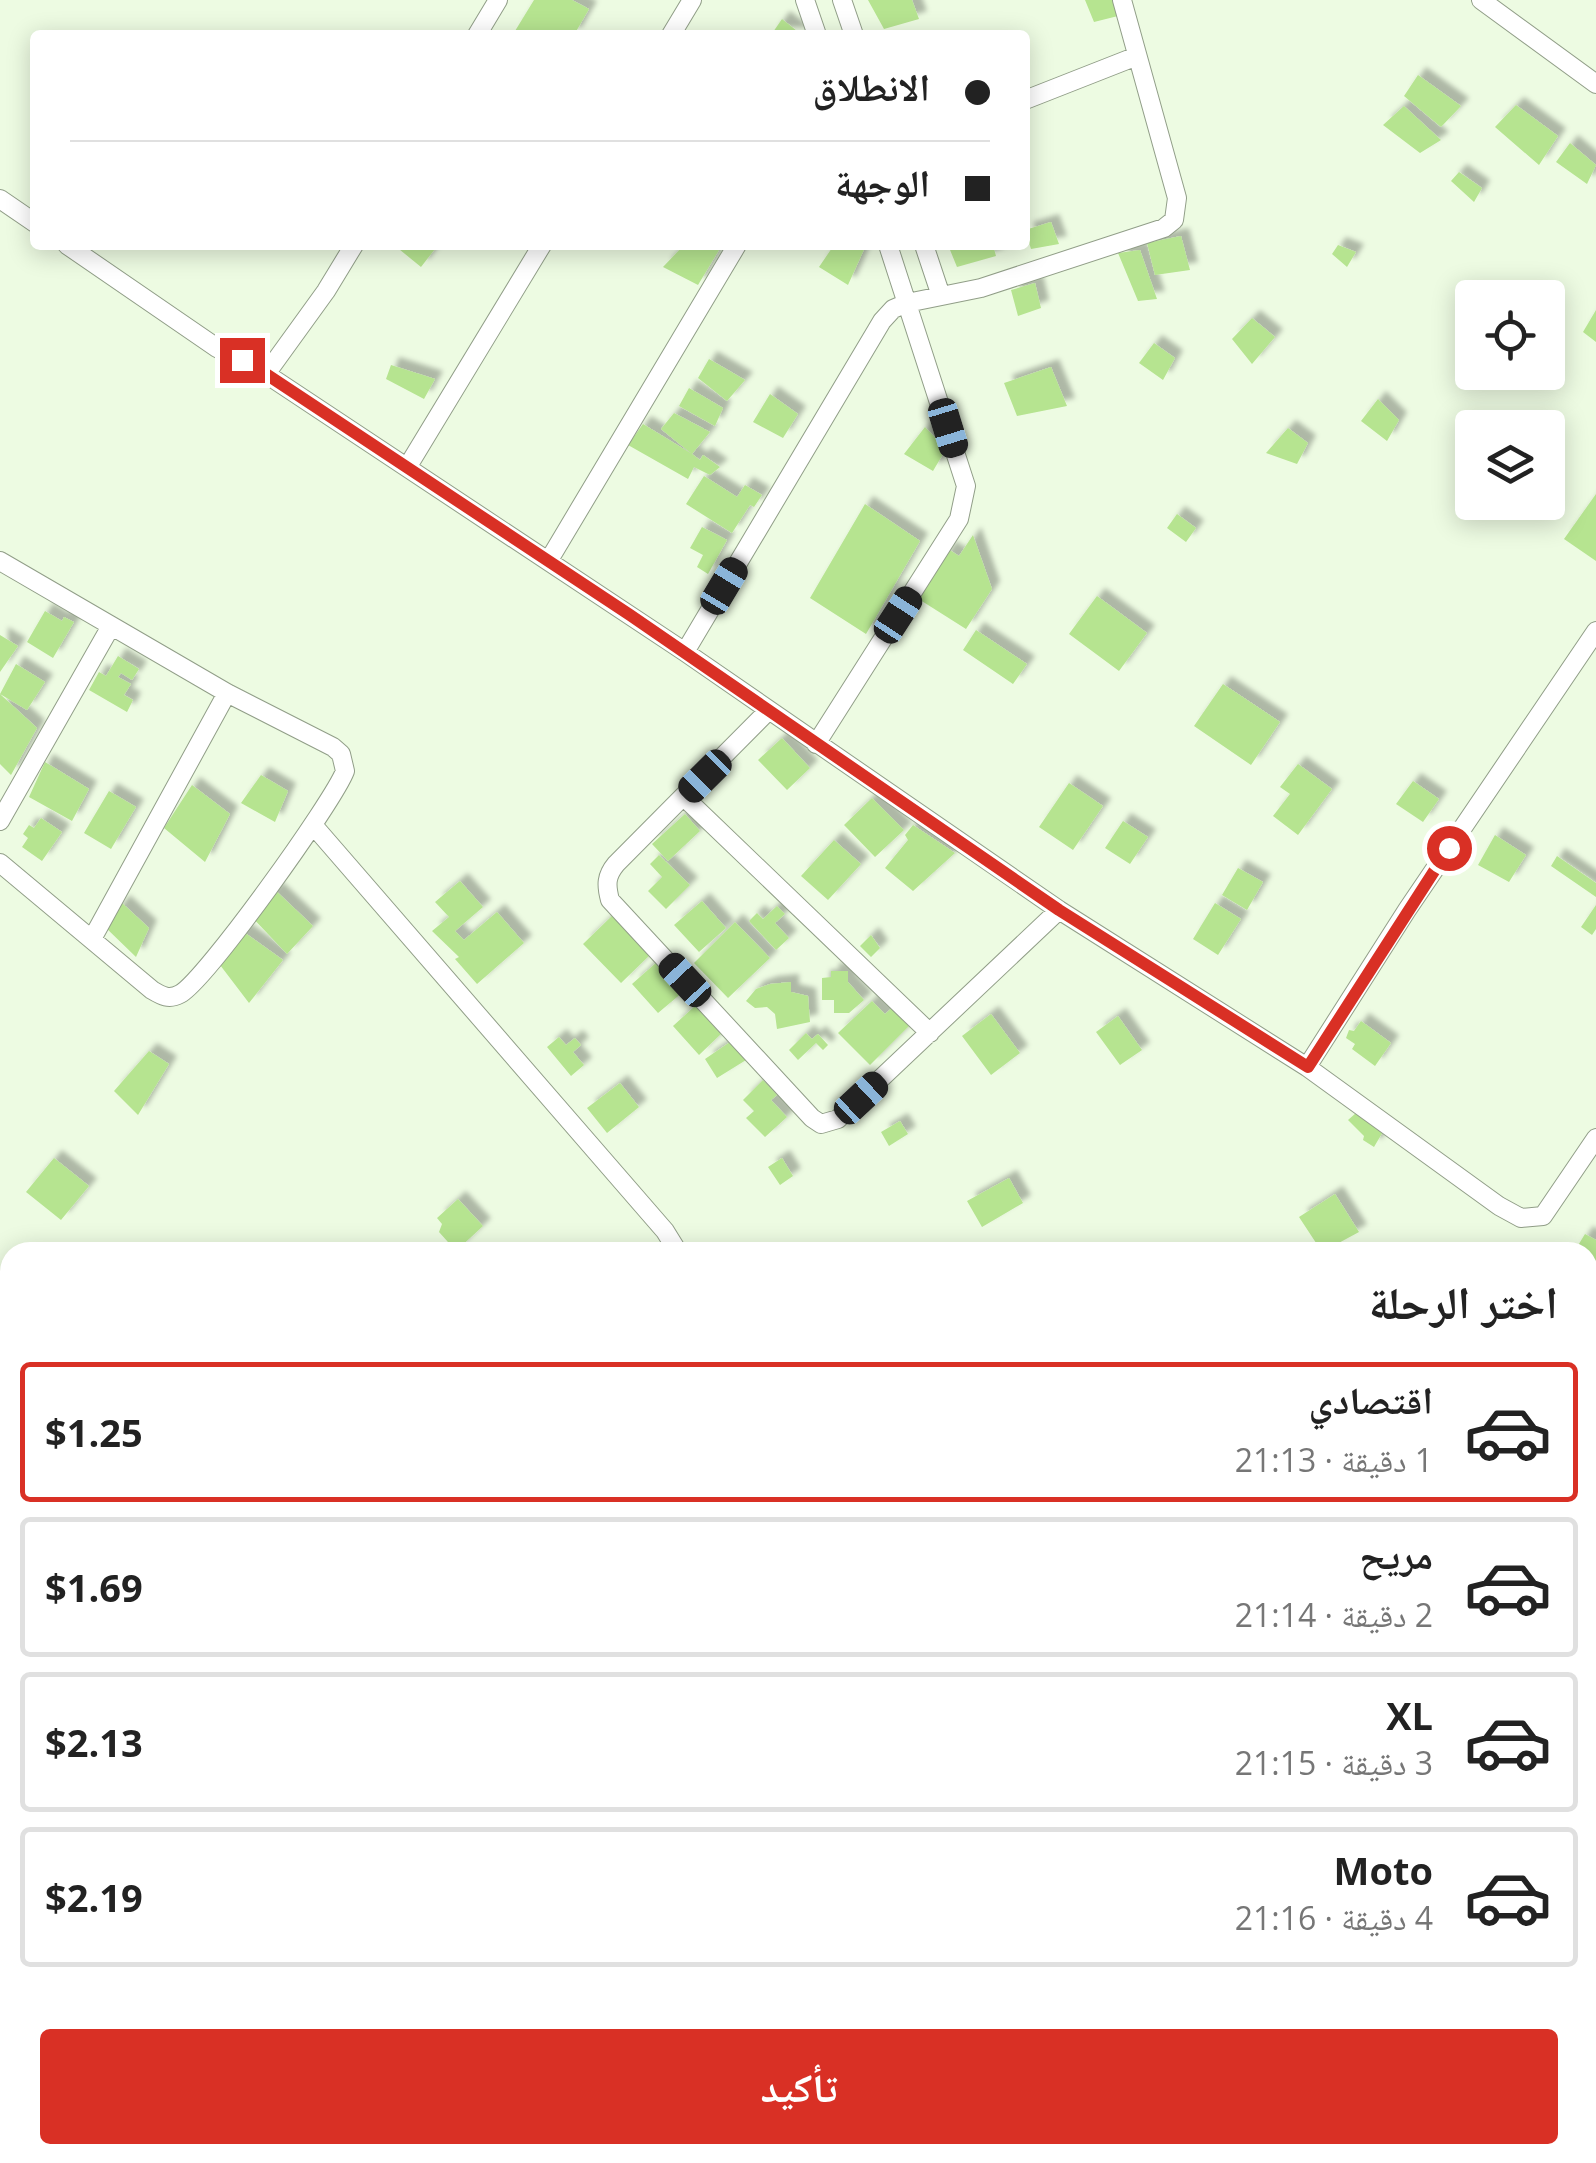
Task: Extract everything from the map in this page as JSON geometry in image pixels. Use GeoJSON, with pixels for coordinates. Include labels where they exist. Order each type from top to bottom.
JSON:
{"type":"FeatureCollection","features":[{"type":"Feature","properties":{"kind":"street"},"geometry":{"type":"LineString","coordinates":[[480,30],[498,0]]}},
{"type":"Feature","properties":{"kind":"street"},"geometry":{"type":"LineString","coordinates":[[673,30],[692,0]]}},
{"type":"Feature","properties":{"kind":"street"},"geometry":{"type":"LineString","coordinates":[[805,0],[815,30]]}},
{"type":"Feature","properties":{"kind":"street"},"geometry":{"type":"LineString","coordinates":[[842,0],[852,30]]}},
{"type":"Feature","properties":{"kind":"street"},"geometry":{"type":"LineString","coordinates":[[685,652],[882,321],[894,309],[1000,282],[1164,228],[1174,220],[1177,198],[1122,0]]}},
{"type":"Feature","properties":{"kind":"street"},"geometry":{"type":"LineString","coordinates":[[1480,0],[1596,84]]}},
{"type":"Feature","properties":{"kind":"street"},"geometry":{"type":"LineString","coordinates":[[1030,98],[1137,56]]}},
{"type":"Feature","properties":{"kind":"street"},"geometry":{"type":"LineString","coordinates":[[0,199],[30,220]]}},
{"type":"Feature","properties":{"kind":"street"},"geometry":{"type":"LineString","coordinates":[[74,250],[203,339],[266,374],[549,560],[1059,910],[1308,1067],[1499,1206],[1520,1218],[1543,1216],[1596,1138]]}},
{"type":"Feature","properties":{"kind":"street"},"geometry":{"type":"LineString","coordinates":[[266,374],[351,250]]}},
{"type":"Feature","properties":{"kind":"street"},"geometry":{"type":"LineString","coordinates":[[408,466],[539,250]]}},
{"type":"Feature","properties":{"kind":"street"},"geometry":{"type":"LineString","coordinates":[[549,560],[733,250]]}},
{"type":"Feature","properties":{"kind":"street"},"geometry":{"type":"LineString","coordinates":[[816,744],[959,519],[964,502],[966,486],[890,250]]}},
{"type":"Feature","properties":{"kind":"street"},"geometry":{"type":"LineString","coordinates":[[926,250],[941,296]]}},
{"type":"Feature","properties":{"kind":"street"},"geometry":{"type":"LineString","coordinates":[[0,863],[152,990],[175,997],[193,984],[313,826],[345,770],[341,754],[1,565]]}},
{"type":"Feature","properties":{"kind":"street"},"geometry":{"type":"LineString","coordinates":[[0,821],[111,626]]}},
{"type":"Feature","properties":{"kind":"street"},"geometry":{"type":"LineString","coordinates":[[1308,1067],[1407,910],[1596,631]]}},
{"type":"Feature","properties":{"kind":"street"},"geometry":{"type":"LineString","coordinates":[[92,939],[227,693]]}},
{"type":"Feature","properties":{"kind":"street"},"geometry":{"type":"LineString","coordinates":[[768,711],[609,872],[606,887],[610,900],[820,1124],[838,1119],[1059,910]]}},
{"type":"Feature","properties":{"kind":"street"},"geometry":{"type":"LineString","coordinates":[[684,797],[930,1033]]}},
{"type":"Feature","properties":{"kind":"street"},"geometry":{"type":"LineString","coordinates":[[313,826],[672,1242]]}},
{"type":"Feature","properties":{"kind":"building"},"geometry":{"type":"Polygon","coordinates":[[[534,0],[572,0],[589,9],[577,30],[516,30],[534,0]]]}},
{"type":"Feature","properties":{"kind":"building"},"geometry":{"type":"Polygon","coordinates":[[[868,0],[912,0],[919,19],[884,29],[868,0]]]}},
{"type":"Feature","properties":{"kind":"building"},"geometry":{"type":"Polygon","coordinates":[[[1085,0],[1113,0],[1118,16],[1094,22],[1085,0]]]}},
{"type":"Feature","properties":{"kind":"building"},"geometry":{"type":"Polygon","coordinates":[[[782,19],[796,30],[774,30],[782,19]]]}},
{"type":"Feature","properties":{"kind":"building"},"geometry":{"type":"Polygon","coordinates":[[[1418,75],[1461,106],[1441,127],[1404,96],[1418,75]]]}},
{"type":"Feature","properties":{"kind":"building"},"geometry":{"type":"Polygon","coordinates":[[[1516,105],[1558,136],[1539,165],[1495,127],[1516,105]]]}},
{"type":"Feature","properties":{"kind":"building"},"geometry":{"type":"Polygon","coordinates":[[[1404,106],[1441,140],[1420,153],[1383,125],[1404,106]]]}},
{"type":"Feature","properties":{"kind":"building"},"geometry":{"type":"Polygon","coordinates":[[[1570,143],[1596,165],[1587,184],[1556,162],[1570,143]]]}},
{"type":"Feature","properties":{"kind":"building"},"geometry":{"type":"Polygon","coordinates":[[[1459,172],[1482,188],[1474,202],[1451,181],[1459,172]]]}},
{"type":"Feature","properties":{"kind":"building"},"geometry":{"type":"Polygon","coordinates":[[[1051,222],[1059,244],[1031,249],[1030,228],[1051,222]]]}},
{"type":"Feature","properties":{"kind":"building"},"geometry":{"type":"Polygon","coordinates":[[[1181,236],[1190,270],[1155,275],[1147,243],[1181,236]]]}},
{"type":"Feature","properties":{"kind":"building"},"geometry":{"type":"Polygon","coordinates":[[[1338,245],[1356,252],[1347,267],[1332,254],[1338,245]]]}},
{"type":"Feature","properties":{"kind":"building"},"geometry":{"type":"Polygon","coordinates":[[[400,250],[434,250],[421,267],[400,250]]]}},
{"type":"Feature","properties":{"kind":"building"},"geometry":{"type":"Polygon","coordinates":[[[679,250],[719,250],[698,285],[663,267],[679,250]]]}},
{"type":"Feature","properties":{"kind":"building"},"geometry":{"type":"Polygon","coordinates":[[[831,250],[864,250],[848,285],[819,267],[831,250]]]}},
{"type":"Feature","properties":{"kind":"building"},"geometry":{"type":"Polygon","coordinates":[[[950,250],[994,250],[996,256],[957,267],[950,250]]]}},
{"type":"Feature","properties":{"kind":"building"},"geometry":{"type":"Polygon","coordinates":[[[1140,250],[1157,299],[1138,301],[1118,253],[1140,250]]]}},
{"type":"Feature","properties":{"kind":"building"},"geometry":{"type":"Polygon","coordinates":[[[1035,283],[1041,308],[1018,316],[1011,290],[1035,283]]]}},
{"type":"Feature","properties":{"kind":"building"},"geometry":{"type":"Polygon","coordinates":[[[1596,310],[1596,342],[1583,332],[1596,310]]]}},
{"type":"Feature","properties":{"kind":"building"},"geometry":{"type":"Polygon","coordinates":[[[1252,318],[1275,337],[1252,364],[1232,339],[1252,318]]]}},
{"type":"Feature","properties":{"kind":"building"},"geometry":{"type":"Polygon","coordinates":[[[1154,343],[1175,358],[1163,380],[1139,363],[1154,343]]]}},
{"type":"Feature","properties":{"kind":"building"},"geometry":{"type":"Polygon","coordinates":[[[709,359],[745,380],[727,401],[698,378],[709,359]]]}},
{"type":"Feature","properties":{"kind":"building"},"geometry":{"type":"Polygon","coordinates":[[[391,365],[435,379],[424,399],[386,379],[391,365]]]}},
{"type":"Feature","properties":{"kind":"building"},"geometry":{"type":"Polygon","coordinates":[[[1051,367],[1067,406],[1017,416],[1004,383],[1051,367]]]}},
{"type":"Feature","properties":{"kind":"building"},"geometry":{"type":"Polygon","coordinates":[[[689,388],[723,408],[715,426],[679,406],[689,388]]]}},
{"type":"Feature","properties":{"kind":"building"},"geometry":{"type":"Polygon","coordinates":[[[770,394],[798,414],[783,438],[753,422],[770,394]]]}},
{"type":"Feature","properties":{"kind":"building"},"geometry":{"type":"Polygon","coordinates":[[[1378,399],[1399,420],[1387,441],[1361,421],[1378,399]]]}},
{"type":"Feature","properties":{"kind":"building"},"geometry":{"type":"Polygon","coordinates":[[[674,413],[710,432],[692,454],[661,429],[674,413]]]}},
{"type":"Feature","properties":{"kind":"building"},"geometry":{"type":"Polygon","coordinates":[[[643,424],[700,460],[703,455],[720,467],[710,475],[694,467],[688,479],[628,445],[643,424]]]}},
{"type":"Feature","properties":{"kind":"building"},"geometry":{"type":"Polygon","coordinates":[[[925,427],[946,449],[933,471],[904,454],[925,427]]]}},
{"type":"Feature","properties":{"kind":"building"},"geometry":{"type":"Polygon","coordinates":[[[1288,428],[1308,443],[1297,464],[1266,453],[1288,428]]]}},
{"type":"Feature","properties":{"kind":"building"},"geometry":{"type":"Polygon","coordinates":[[[704,476],[737,497],[745,485],[762,495],[754,507],[750,505],[732,533],[686,504],[704,476]]]}},
{"type":"Feature","properties":{"kind":"building"},"geometry":{"type":"Polygon","coordinates":[[[1596,494],[1596,561],[1564,539],[1596,494]]]}},
{"type":"Feature","properties":{"kind":"building"},"geometry":{"type":"Polygon","coordinates":[[[865,504],[920,541],[866,634],[810,598],[865,504]]]}},
{"type":"Feature","properties":{"kind":"building"},"geometry":{"type":"Polygon","coordinates":[[[1177,514],[1196,528],[1186,542],[1167,528],[1177,514]]]}},
{"type":"Feature","properties":{"kind":"building"},"geometry":{"type":"Polygon","coordinates":[[[702,527],[727,540],[708,574],[697,567],[703,555],[690,548],[702,527]]]}},
{"type":"Feature","properties":{"kind":"building"},"geometry":{"type":"Polygon","coordinates":[[[973,535],[992,589],[966,629],[917,598],[948,549],[959,556],[973,535]]]}},
{"type":"Feature","properties":{"kind":"building"},"geometry":{"type":"Polygon","coordinates":[[[1097,596],[1147,633],[1119,671],[1069,634],[1097,596]]]}},
{"type":"Feature","properties":{"kind":"building"},"geometry":{"type":"Polygon","coordinates":[[[45,611],[62,621],[64,617],[74,622],[53,658],[27,642],[45,611]]]}},
{"type":"Feature","properties":{"kind":"building"},"geometry":{"type":"Polygon","coordinates":[[[976,630],[1027,664],[1013,684],[963,650],[976,630]]]}},
{"type":"Feature","properties":{"kind":"building"},"geometry":{"type":"Polygon","coordinates":[[[0,635],[18,646],[0,672],[0,635]]]}},
{"type":"Feature","properties":{"kind":"building"},"geometry":{"type":"Polygon","coordinates":[[[118,656],[139,669],[132,680],[121,673],[118,677],[131,684],[124,695],[133,700],[127,712],[89,690],[99,672],[106,676],[118,656]]]}},
{"type":"Feature","properties":{"kind":"building"},"geometry":{"type":"Polygon","coordinates":[[[16,664],[45,682],[27,710],[0,694],[16,664]]]}},
{"type":"Feature","properties":{"kind":"building"},"geometry":{"type":"Polygon","coordinates":[[[1223,684],[1280,722],[1251,765],[1194,726],[1223,684]]]}},
{"type":"Feature","properties":{"kind":"building"},"geometry":{"type":"Polygon","coordinates":[[[0,694],[37,728],[11,775],[0,764],[0,694]]]}},
{"type":"Feature","properties":{"kind":"building"},"geometry":{"type":"Polygon","coordinates":[[[782,738],[810,768],[787,790],[758,760],[782,738]]]}},
{"type":"Feature","properties":{"kind":"building"},"geometry":{"type":"Polygon","coordinates":[[[45,762],[89,789],[72,821],[29,797],[45,762]]]}},
{"type":"Feature","properties":{"kind":"building"},"geometry":{"type":"Polygon","coordinates":[[[1298,764],[1332,789],[1298,835],[1273,816],[1290,794],[1280,787],[1298,764]]]}},
{"type":"Feature","properties":{"kind":"building"},"geometry":{"type":"Polygon","coordinates":[[[261,775],[288,791],[275,822],[241,803],[261,775]]]}},
{"type":"Feature","properties":{"kind":"building"},"geometry":{"type":"Polygon","coordinates":[[[1413,781],[1439,799],[1423,822],[1396,804],[1413,781]]]}},
{"type":"Feature","properties":{"kind":"building"},"geometry":{"type":"Polygon","coordinates":[[[1069,783],[1103,806],[1073,850],[1039,827],[1069,783]]]}},
{"type":"Feature","properties":{"kind":"building"},"geometry":{"type":"Polygon","coordinates":[[[192,785],[230,814],[205,862],[164,828],[192,785]]]}},
{"type":"Feature","properties":{"kind":"building"},"geometry":{"type":"Polygon","coordinates":[[[109,791],[136,807],[111,849],[84,833],[109,791]]]}},
{"type":"Feature","properties":{"kind":"building"},"geometry":{"type":"Polygon","coordinates":[[[872,798],[904,830],[875,857],[844,825],[872,798]]]}},
{"type":"Feature","properties":{"kind":"building"},"geometry":{"type":"Polygon","coordinates":[[[685,814],[700,831],[668,861],[652,844],[685,814]]]}},
{"type":"Feature","properties":{"kind":"building"},"geometry":{"type":"Polygon","coordinates":[[[41,818],[62,832],[42,861],[22,847],[28,838],[23,834],[41,818]]]}},
{"type":"Feature","properties":{"kind":"building"},"geometry":{"type":"Polygon","coordinates":[[[1123,821],[1148,837],[1130,864],[1105,848],[1123,821]]]}},
{"type":"Feature","properties":{"kind":"building"},"geometry":{"type":"Polygon","coordinates":[[[913,825],[955,853],[913,891],[885,868],[908,840],[905,835],[913,825]]]}},
{"type":"Feature","properties":{"kind":"building"},"geometry":{"type":"Polygon","coordinates":[[[1495,835],[1526,855],[1509,882],[1478,865],[1495,835]]]}},
{"type":"Feature","properties":{"kind":"building"},"geometry":{"type":"Polygon","coordinates":[[[834,840],[861,864],[828,900],[801,876],[834,840]]]}},
{"type":"Feature","properties":{"kind":"building"},"geometry":{"type":"Polygon","coordinates":[[[659,855],[690,885],[666,909],[648,891],[662,877],[650,864],[659,855]]]}},
{"type":"Feature","properties":{"kind":"building"},"geometry":{"type":"Polygon","coordinates":[[[1557,856],[1596,883],[1596,897],[1551,866],[1557,856]]]}},
{"type":"Feature","properties":{"kind":"building"},"geometry":{"type":"Polygon","coordinates":[[[1238,868],[1263,882],[1247,910],[1222,895],[1238,868]]]}},
{"type":"Feature","properties":{"kind":"building"},"geometry":{"type":"Polygon","coordinates":[[[460,881],[483,907],[455,931],[464,940],[497,912],[524,943],[477,984],[455,959],[459,957],[432,931],[449,917],[435,902],[460,881]]]}},
{"type":"Feature","properties":{"kind":"building"},"geometry":{"type":"Polygon","coordinates":[[[275,890],[313,926],[287,954],[248,913],[275,890]]]}},
{"type":"Feature","properties":{"kind":"building"},"geometry":{"type":"Polygon","coordinates":[[[702,901],[726,928],[699,952],[674,925],[702,901]]]}},
{"type":"Feature","properties":{"kind":"building"},"geometry":{"type":"Polygon","coordinates":[[[122,903],[149,928],[136,957],[104,926],[122,903]]]}},
{"type":"Feature","properties":{"kind":"building"},"geometry":{"type":"Polygon","coordinates":[[[1215,903],[1241,919],[1218,955],[1193,939],[1215,903]]]}},
{"type":"Feature","properties":{"kind":"building"},"geometry":{"type":"Polygon","coordinates":[[[1596,905],[1596,929],[1592,935],[1581,927],[1596,905]]]}},
{"type":"Feature","properties":{"kind":"building"},"geometry":{"type":"Polygon","coordinates":[[[777,906],[785,914],[775,923],[789,938],[776,950],[749,921],[757,913],[763,919],[777,906]]]}},
{"type":"Feature","properties":{"kind":"building"},"geometry":{"type":"Polygon","coordinates":[[[613,915],[651,954],[621,983],[583,944],[613,915]]]}},
{"type":"Feature","properties":{"kind":"building"},"geometry":{"type":"Polygon","coordinates":[[[735,922],[770,958],[728,998],[694,963],[735,922]]]}},
{"type":"Feature","properties":{"kind":"building"},"geometry":{"type":"Polygon","coordinates":[[[241,930],[283,960],[249,1003],[217,961],[241,930]]]}},
{"type":"Feature","properties":{"kind":"building"},"geometry":{"type":"Polygon","coordinates":[[[871,935],[880,948],[871,957],[860,946],[871,935]]]}},
{"type":"Feature","properties":{"kind":"building"},"geometry":{"type":"Polygon","coordinates":[[[657,962],[683,992],[658,1013],[632,984],[657,962]]]}},
{"type":"Feature","properties":{"kind":"building"},"geometry":{"type":"Polygon","coordinates":[[[831,971],[848,971],[848,982],[864,1000],[849,1013],[834,1013],[834,1000],[822,1000],[822,978],[831,977],[831,971]]]}},
{"type":"Feature","properties":{"kind":"building"},"geometry":{"type":"Polygon","coordinates":[[[791,982],[791,992],[808,996],[810,1022],[777,1029],[775,1014],[767,1007],[755,1008],[746,1001],[756,989],[791,982]]]}},
{"type":"Feature","properties":{"kind":"building"},"geometry":{"type":"Polygon","coordinates":[[[872,1001],[885,1014],[892,1008],[909,1026],[870,1065],[838,1033],[872,1001]]]}},
{"type":"Feature","properties":{"kind":"building"},"geometry":{"type":"Polygon","coordinates":[[[695,1006],[721,1034],[699,1055],[673,1026],[695,1006]]]}},
{"type":"Feature","properties":{"kind":"building"},"geometry":{"type":"Polygon","coordinates":[[[991,1014],[1020,1053],[991,1075],[962,1036],[991,1014]]]}},
{"type":"Feature","properties":{"kind":"building"},"geometry":{"type":"Polygon","coordinates":[[[1118,1016],[1142,1050],[1120,1065],[1096,1032],[1118,1016]]]}},
{"type":"Feature","properties":{"kind":"building"},"geometry":{"type":"Polygon","coordinates":[[[1361,1021],[1391,1043],[1375,1066],[1352,1049],[1355,1044],[1346,1038],[1349,1030],[1354,1031],[1361,1021]]]}},
{"type":"Feature","properties":{"kind":"building"},"geometry":{"type":"Polygon","coordinates":[[[806,1033],[812,1039],[818,1034],[828,1045],[823,1050],[816,1043],[798,1060],[789,1050],[806,1033]]]}},
{"type":"Feature","properties":{"kind":"building"},"geometry":{"type":"Polygon","coordinates":[[[559,1037],[566,1045],[575,1038],[581,1045],[573,1052],[584,1065],[571,1076],[547,1047],[559,1037]]]}},
{"type":"Feature","properties":{"kind":"building"},"geometry":{"type":"Polygon","coordinates":[[[733,1040],[746,1060],[717,1078],[705,1059],[733,1040]]]}},
{"type":"Feature","properties":{"kind":"building"},"geometry":{"type":"Polygon","coordinates":[[[149,1051],[169,1064],[138,1115],[114,1091],[149,1051]]]}},
{"type":"Feature","properties":{"kind":"building"},"geometry":{"type":"Polygon","coordinates":[[[763,1080],[777,1095],[771,1100],[787,1117],[765,1137],[746,1118],[754,1111],[743,1100],[763,1080]]]}},
{"type":"Feature","properties":{"kind":"building"},"geometry":{"type":"Polygon","coordinates":[[[620,1083],[639,1107],[607,1133],[587,1108],[620,1083]]]}},
{"type":"Feature","properties":{"kind":"building"},"geometry":{"type":"Polygon","coordinates":[[[1356,1113],[1384,1130],[1374,1147],[1363,1140],[1364,1136],[1348,1120],[1356,1113]]]}},
{"type":"Feature","properties":{"kind":"building"},"geometry":{"type":"Polygon","coordinates":[[[900,1121],[908,1134],[889,1146],[881,1132],[900,1121]]]}},
{"type":"Feature","properties":{"kind":"building"},"geometry":{"type":"Polygon","coordinates":[[[54,1158],[89,1186],[61,1220],[26,1192],[54,1158]]]}},
{"type":"Feature","properties":{"kind":"building"},"geometry":{"type":"Polygon","coordinates":[[[782,1158],[793,1176],[780,1185],[768,1167],[782,1158]]]}},
{"type":"Feature","properties":{"kind":"building"},"geometry":{"type":"Polygon","coordinates":[[[1009,1178],[1023,1203],[982,1227],[967,1201],[1009,1178]]]}},
{"type":"Feature","properties":{"kind":"building"},"geometry":{"type":"Polygon","coordinates":[[[1335,1194],[1359,1232],[1340,1242],[1315,1242],[1299,1217],[1335,1194]]]}},
{"type":"Feature","properties":{"kind":"building"},"geometry":{"type":"Polygon","coordinates":[[[458,1199],[483,1226],[466,1242],[448,1242],[439,1232],[442,1224],[437,1218],[458,1199]]]}},
{"type":"Feature","properties":{"kind":"building"},"geometry":{"type":"Polygon","coordinates":[[[1585,1234],[1596,1240],[1596,1242],[1580,1242],[1585,1234]]]}},
{"type":"Feature","properties":{"kind":"route"},"geometry":{"type":"LineString","coordinates":[[242,360],[549,560],[1059,910],[1308,1067],[1449,848]]}}]}
